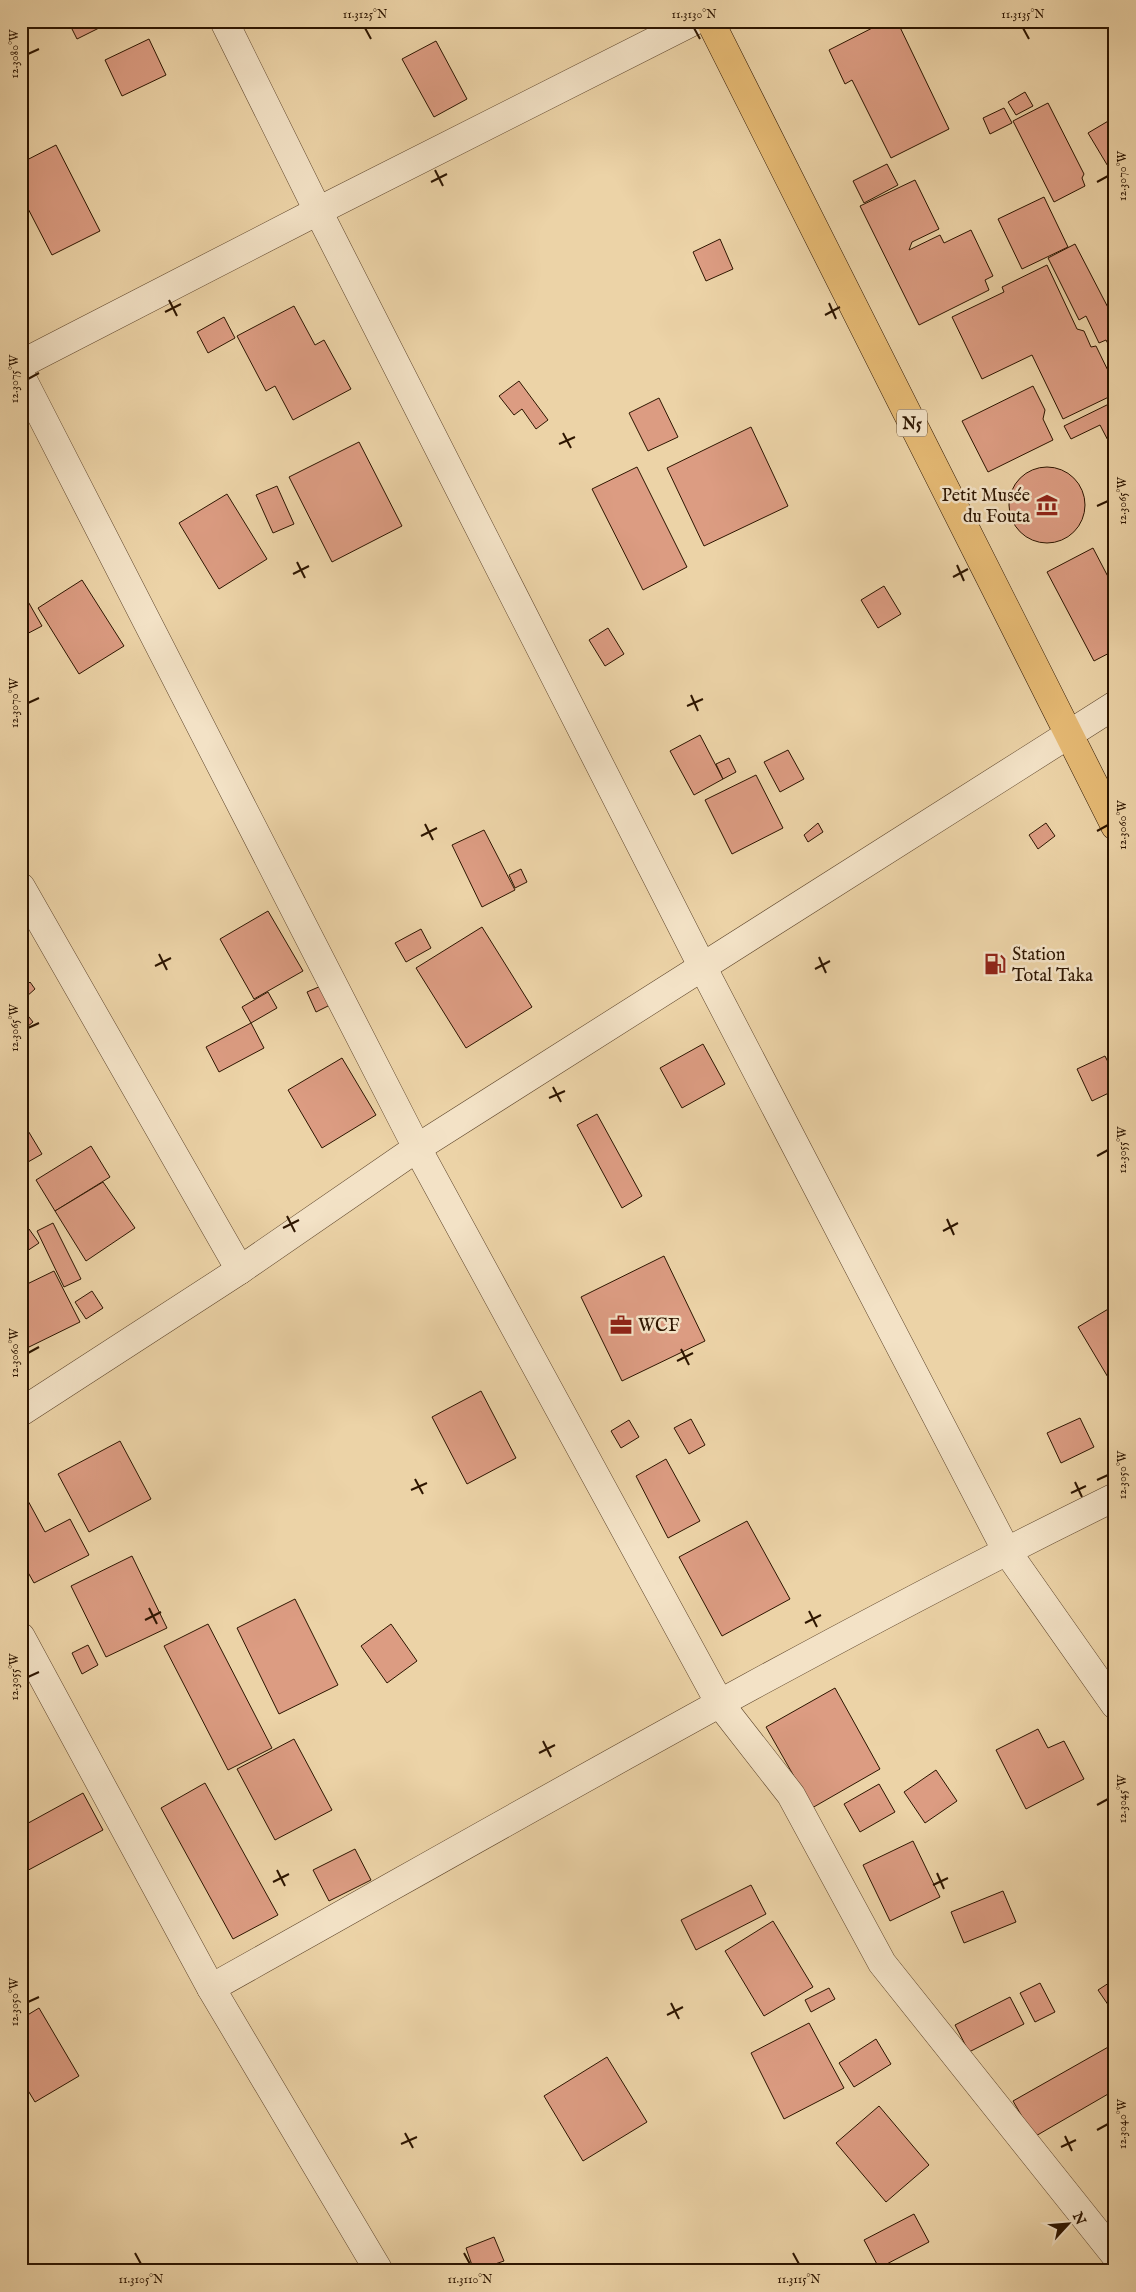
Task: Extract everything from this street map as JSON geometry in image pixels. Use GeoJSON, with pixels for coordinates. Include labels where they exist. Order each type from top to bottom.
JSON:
{"type":"FeatureCollection","features":[{"type":"Feature","properties":{"kind":"highway","name":"N5"},"geometry":{"type":"LineString","coordinates":[[710,21],[1115,826]]}},
{"type":"Feature","properties":{"kind":"street"},"geometry":{"type":"LineString","coordinates":[[224,21],[318,211],[702,966],[1006,1550],[1115,1705]]}},
{"type":"Feature","properties":{"kind":"street"},"geometry":{"type":"LineString","coordinates":[[21,364],[694,21]]}},
{"type":"Feature","properties":{"kind":"street"},"geometry":{"type":"LineString","coordinates":[[21,376],[417,1148],[720,1704],[791,1794],[882,1963],[1115,2255]]}},
{"type":"Feature","properties":{"kind":"street"},"geometry":{"type":"LineString","coordinates":[[21,1412],[240,1270],[417,1148],[1115,705]]}},
{"type":"Feature","properties":{"kind":"street"},"geometry":{"type":"LineString","coordinates":[[21,887],[240,1270]]}},
{"type":"Feature","properties":{"kind":"street"},"geometry":{"type":"LineString","coordinates":[[211,1988],[720,1704],[1006,1550],[1115,1497]]}},
{"type":"Feature","properties":{"kind":"street"},"geometry":{"type":"LineString","coordinates":[[21,1637],[211,1988],[379,2271]]}},
{"type":"Feature","properties":{"kind":"building"},"geometry":{"type":"Polygon","coordinates":[[[68,21],[108,21],[109,23],[77,39],[68,21]]]}},
{"type":"Feature","properties":{"kind":"building"},"geometry":{"type":"Polygon","coordinates":[[[886,21],[897,21],[949,129],[891,158],[852,80],[845,84],[829,50],[886,21]]]}},
{"type":"Feature","properties":{"kind":"building"},"geometry":{"type":"Polygon","coordinates":[[[149,39],[166,75],[122,96],[105,60],[149,39]]]}},
{"type":"Feature","properties":{"kind":"building"},"geometry":{"type":"Polygon","coordinates":[[[436,41],[467,99],[434,117],[402,59],[436,41]]]}},
{"type":"Feature","properties":{"kind":"building"},"geometry":{"type":"Polygon","coordinates":[[[1025,92],[1033,106],[1016,115],[1008,102],[1025,92]]]}},
{"type":"Feature","properties":{"kind":"building"},"geometry":{"type":"Polygon","coordinates":[[[1048,103],[1084,174],[1082,178],[1085,186],[1054,202],[1013,121],[1048,103]]]}},
{"type":"Feature","properties":{"kind":"building"},"geometry":{"type":"Polygon","coordinates":[[[1004,108],[1012,123],[990,134],[983,118],[1004,108]]]}},
{"type":"Feature","properties":{"kind":"building"},"geometry":{"type":"Polygon","coordinates":[[[1115,117],[1115,178],[1088,133],[1115,117]]]}},
{"type":"Feature","properties":{"kind":"building"},"geometry":{"type":"Polygon","coordinates":[[[56,145],[100,231],[52,255],[21,195],[21,163],[56,145]]]}},
{"type":"Feature","properties":{"kind":"building"},"geometry":{"type":"Polygon","coordinates":[[[887,164],[898,185],[864,203],[853,181],[887,164]]]}},
{"type":"Feature","properties":{"kind":"building"},"geometry":{"type":"Polygon","coordinates":[[[915,180],[939,229],[912,242],[909,250],[940,235],[944,243],[971,230],[993,276],[985,280],[989,290],[919,325],[860,206],[915,180]]]}},
{"type":"Feature","properties":{"kind":"building"},"geometry":{"type":"Polygon","coordinates":[[[1044,197],[1068,247],[1022,269],[998,219],[1044,197]]]}},
{"type":"Feature","properties":{"kind":"building"},"geometry":{"type":"Polygon","coordinates":[[[720,239],[733,269],[706,281],[693,252],[720,239]]]}},
{"type":"Feature","properties":{"kind":"building"},"geometry":{"type":"Polygon","coordinates":[[[1075,244],[1115,321],[1115,357],[1106,340],[1099,343],[1086,316],[1079,320],[1048,258],[1075,244]]]}},
{"type":"Feature","properties":{"kind":"building"},"geometry":{"type":"Polygon","coordinates":[[[1047,265],[1077,329],[1084,331],[1091,347],[1096,346],[1115,385],[1115,394],[1063,419],[1032,355],[982,379],[952,317],[1004,292],[1002,287],[1047,265]]]}},
{"type":"Feature","properties":{"kind":"building"},"geometry":{"type":"Polygon","coordinates":[[[294,306],[315,345],[324,340],[351,389],[293,420],[275,386],[266,391],[237,336],[294,306]]]}},
{"type":"Feature","properties":{"kind":"building"},"geometry":{"type":"Polygon","coordinates":[[[224,317],[235,338],[208,353],[197,332],[224,317]]]}},
{"type":"Feature","properties":{"kind":"building"},"geometry":{"type":"Polygon","coordinates":[[[519,381],[548,420],[536,429],[522,409],[514,415],[499,396],[519,381]]]}},
{"type":"Feature","properties":{"kind":"building"},"geometry":{"type":"Polygon","coordinates":[[[1033,386],[1045,410],[1043,419],[1053,440],[988,472],[962,421],[1033,386]]]}},
{"type":"Feature","properties":{"kind":"building"},"geometry":{"type":"Polygon","coordinates":[[[659,398],[678,437],[648,451],[629,413],[659,398]]]}},
{"type":"Feature","properties":{"kind":"building"},"geometry":{"type":"Polygon","coordinates":[[[1115,401],[1115,454],[1100,425],[1071,439],[1064,426],[1115,401]]]}},
{"type":"Feature","properties":{"kind":"building"},"geometry":{"type":"Polygon","coordinates":[[[751,427],[788,506],[704,546],[667,468],[751,427]]]}},
{"type":"Feature","properties":{"kind":"building"},"geometry":{"type":"Polygon","coordinates":[[[359,442],[402,526],[332,562],[289,477],[359,442]]]}},
{"type":"Feature","properties":{"kind":"building"},"geometry":{"type":"Polygon","coordinates":[[[637,467],[687,567],[643,590],[592,489],[637,467]]]}},
{"type":"Feature","properties":{"kind":"building"},"geometry":{"type":"Polygon","coordinates":[[[1047,467],[1061,470],[1074,478],[1082,491],[1085,505],[1082,519],[1074,532],[1061,540],[1047,543],[1033,540],[1020,532],[1012,519],[1009,505],[1012,491],[1020,478],[1033,470],[1047,467]]]}},
{"type":"Feature","properties":{"kind":"building"},"geometry":{"type":"Polygon","coordinates":[[[277,486],[294,524],[273,533],[256,495],[277,486]]]}},
{"type":"Feature","properties":{"kind":"building"},"geometry":{"type":"Polygon","coordinates":[[[227,494],[267,559],[219,589],[179,523],[227,494]]]}},
{"type":"Feature","properties":{"kind":"building"},"geometry":{"type":"Polygon","coordinates":[[[1093,548],[1115,590],[1115,650],[1094,661],[1047,572],[1093,548]]]}},
{"type":"Feature","properties":{"kind":"building"},"geometry":{"type":"Polygon","coordinates":[[[82,580],[124,646],[79,674],[38,608],[82,580]]]}},
{"type":"Feature","properties":{"kind":"building"},"geometry":{"type":"Polygon","coordinates":[[[884,586],[901,614],[878,628],[861,600],[884,586]]]}},
{"type":"Feature","properties":{"kind":"building"},"geometry":{"type":"Polygon","coordinates":[[[26,598],[42,626],[21,637],[21,600],[26,598]]]}},
{"type":"Feature","properties":{"kind":"building"},"geometry":{"type":"Polygon","coordinates":[[[608,628],[624,654],[605,666],[589,640],[608,628]]]}},
{"type":"Feature","properties":{"kind":"building"},"geometry":{"type":"Polygon","coordinates":[[[700,735],[723,779],[694,795],[670,751],[700,735]]]}},
{"type":"Feature","properties":{"kind":"building"},"geometry":{"type":"Polygon","coordinates":[[[788,750],[804,779],[780,792],[764,762],[788,750]]]}},
{"type":"Feature","properties":{"kind":"building"},"geometry":{"type":"Polygon","coordinates":[[[729,758],[736,772],[723,779],[716,764],[729,758]]]}},
{"type":"Feature","properties":{"kind":"building"},"geometry":{"type":"Polygon","coordinates":[[[756,775],[783,828],[732,854],[705,800],[756,775]]]}},
{"type":"Feature","properties":{"kind":"building"},"geometry":{"type":"Polygon","coordinates":[[[818,823],[823,832],[808,842],[804,835],[818,823]]]}},
{"type":"Feature","properties":{"kind":"building"},"geometry":{"type":"Polygon","coordinates":[[[1046,823],[1055,836],[1038,849],[1029,835],[1046,823]]]}},
{"type":"Feature","properties":{"kind":"building"},"geometry":{"type":"Polygon","coordinates":[[[484,830],[515,890],[482,907],[452,845],[484,830]]]}},
{"type":"Feature","properties":{"kind":"building"},"geometry":{"type":"Polygon","coordinates":[[[521,869],[527,882],[515,888],[509,875],[521,869]]]}},
{"type":"Feature","properties":{"kind":"building"},"geometry":{"type":"Polygon","coordinates":[[[268,911],[303,971],[254,999],[220,939],[268,911]]]}},
{"type":"Feature","properties":{"kind":"building"},"geometry":{"type":"Polygon","coordinates":[[[482,927],[532,1007],[466,1048],[416,968],[482,927]]]}},
{"type":"Feature","properties":{"kind":"building"},"geometry":{"type":"Polygon","coordinates":[[[421,929],[431,948],[406,962],[395,943],[421,929]]]}},
{"type":"Feature","properties":{"kind":"building"},"geometry":{"type":"Polygon","coordinates":[[[30,982],[35,989],[26,997],[21,991],[30,982]]]}},
{"type":"Feature","properties":{"kind":"building"},"geometry":{"type":"Polygon","coordinates":[[[321,986],[330,1005],[316,1012],[307,992],[321,986]]]}},
{"type":"Feature","properties":{"kind":"building"},"geometry":{"type":"Polygon","coordinates":[[[268,992],[277,1008],[251,1023],[242,1007],[268,992]]]}},
{"type":"Feature","properties":{"kind":"building"},"geometry":{"type":"Polygon","coordinates":[[[21,1007],[33,1022],[21,1032],[21,1007]]]}},
{"type":"Feature","properties":{"kind":"building"},"geometry":{"type":"Polygon","coordinates":[[[251,1023],[264,1048],[219,1072],[206,1047],[251,1023]]]}},
{"type":"Feature","properties":{"kind":"building"},"geometry":{"type":"Polygon","coordinates":[[[703,1044],[725,1084],[682,1108],[660,1068],[703,1044]]]}},
{"type":"Feature","properties":{"kind":"building"},"geometry":{"type":"Polygon","coordinates":[[[1105,1056],[1115,1076],[1115,1090],[1092,1101],[1077,1069],[1105,1056]]]}},
{"type":"Feature","properties":{"kind":"building"},"geometry":{"type":"Polygon","coordinates":[[[342,1058],[376,1115],[322,1148],[288,1090],[342,1058]]]}},
{"type":"Feature","properties":{"kind":"building"},"geometry":{"type":"Polygon","coordinates":[[[597,1114],[642,1196],[622,1208],[577,1125],[597,1114]]]}},
{"type":"Feature","properties":{"kind":"building"},"geometry":{"type":"Polygon","coordinates":[[[21,1119],[42,1154],[21,1166],[21,1119]]]}},
{"type":"Feature","properties":{"kind":"building"},"geometry":{"type":"Polygon","coordinates":[[[91,1146],[110,1177],[55,1211],[36,1180],[91,1146]]]}},
{"type":"Feature","properties":{"kind":"building"},"geometry":{"type":"Polygon","coordinates":[[[103,1182],[135,1228],[86,1261],[55,1211],[103,1182]]]}},
{"type":"Feature","properties":{"kind":"building"},"geometry":{"type":"Polygon","coordinates":[[[53,1223],[81,1279],[64,1287],[37,1231],[53,1223]]]}},
{"type":"Feature","properties":{"kind":"building"},"geometry":{"type":"Polygon","coordinates":[[[29,1229],[39,1243],[27,1251],[21,1242],[21,1234],[29,1229]]]}},
{"type":"Feature","properties":{"kind":"building"},"geometry":{"type":"Polygon","coordinates":[[[664,1256],[705,1341],[622,1381],[581,1297],[664,1256]]]}},
{"type":"Feature","properties":{"kind":"building"},"geometry":{"type":"Polygon","coordinates":[[[54,1271],[80,1322],[29,1347],[21,1331],[21,1287],[54,1271]]]}},
{"type":"Feature","properties":{"kind":"building"},"geometry":{"type":"Polygon","coordinates":[[[92,1291],[103,1308],[86,1319],[75,1302],[92,1291]]]}},
{"type":"Feature","properties":{"kind":"building"},"geometry":{"type":"Polygon","coordinates":[[[1115,1305],[1115,1389],[1078,1327],[1115,1305]]]}},
{"type":"Feature","properties":{"kind":"building"},"geometry":{"type":"Polygon","coordinates":[[[481,1391],[516,1458],[467,1484],[432,1417],[481,1391]]]}},
{"type":"Feature","properties":{"kind":"building"},"geometry":{"type":"Polygon","coordinates":[[[1080,1418],[1094,1447],[1061,1463],[1047,1433],[1080,1418]]]}},
{"type":"Feature","properties":{"kind":"building"},"geometry":{"type":"Polygon","coordinates":[[[691,1419],[705,1445],[689,1454],[674,1428],[691,1419]]]}},
{"type":"Feature","properties":{"kind":"building"},"geometry":{"type":"Polygon","coordinates":[[[629,1420],[639,1437],[621,1448],[611,1431],[629,1420]]]}},
{"type":"Feature","properties":{"kind":"building"},"geometry":{"type":"Polygon","coordinates":[[[120,1441],[151,1499],[89,1532],[58,1474],[120,1441]]]}},
{"type":"Feature","properties":{"kind":"building"},"geometry":{"type":"Polygon","coordinates":[[[666,1459],[700,1521],[668,1538],[636,1476],[666,1459]]]}},
{"type":"Feature","properties":{"kind":"building"},"geometry":{"type":"Polygon","coordinates":[[[21,1488],[45,1532],[70,1519],[89,1555],[34,1583],[21,1560],[21,1488]]]}},
{"type":"Feature","properties":{"kind":"building"},"geometry":{"type":"Polygon","coordinates":[[[747,1521],[790,1599],[722,1636],[679,1557],[747,1521]]]}},
{"type":"Feature","properties":{"kind":"building"},"geometry":{"type":"Polygon","coordinates":[[[132,1556],[167,1628],[106,1657],[71,1586],[132,1556]]]}},
{"type":"Feature","properties":{"kind":"building"},"geometry":{"type":"Polygon","coordinates":[[[295,1599],[338,1685],[279,1714],[237,1628],[295,1599]]]}},
{"type":"Feature","properties":{"kind":"building"},"geometry":{"type":"Polygon","coordinates":[[[208,1624],[272,1748],[228,1770],[164,1646],[208,1624]]]}},
{"type":"Feature","properties":{"kind":"building"},"geometry":{"type":"Polygon","coordinates":[[[391,1624],[417,1661],[387,1683],[361,1646],[391,1624]]]}},
{"type":"Feature","properties":{"kind":"building"},"geometry":{"type":"Polygon","coordinates":[[[88,1645],[98,1665],[82,1674],[72,1653],[88,1645]]]}},
{"type":"Feature","properties":{"kind":"building"},"geometry":{"type":"Polygon","coordinates":[[[835,1688],[880,1769],[812,1808],[766,1727],[835,1688]]]}},
{"type":"Feature","properties":{"kind":"building"},"geometry":{"type":"Polygon","coordinates":[[[1038,1729],[1048,1748],[1064,1741],[1084,1779],[1026,1809],[996,1750],[1038,1729]]]}},
{"type":"Feature","properties":{"kind":"building"},"geometry":{"type":"Polygon","coordinates":[[[294,1739],[332,1810],[275,1840],[237,1769],[294,1739]]]}},
{"type":"Feature","properties":{"kind":"building"},"geometry":{"type":"Polygon","coordinates":[[[936,1770],[957,1801],[925,1823],[904,1792],[936,1770]]]}},
{"type":"Feature","properties":{"kind":"building"},"geometry":{"type":"Polygon","coordinates":[[[205,1783],[278,1915],[233,1939],[161,1808],[205,1783]]]}},
{"type":"Feature","properties":{"kind":"building"},"geometry":{"type":"Polygon","coordinates":[[[879,1784],[895,1812],[860,1832],[844,1804],[879,1784]]]}},
{"type":"Feature","properties":{"kind":"building"},"geometry":{"type":"Polygon","coordinates":[[[83,1793],[103,1830],[21,1874],[21,1827],[83,1793]]]}},
{"type":"Feature","properties":{"kind":"building"},"geometry":{"type":"Polygon","coordinates":[[[913,1841],[940,1897],[890,1921],[863,1865],[913,1841]]]}},
{"type":"Feature","properties":{"kind":"building"},"geometry":{"type":"Polygon","coordinates":[[[355,1849],[371,1880],[329,1901],[313,1870],[355,1849]]]}},
{"type":"Feature","properties":{"kind":"building"},"geometry":{"type":"Polygon","coordinates":[[[751,1885],[766,1914],[696,1950],[681,1920],[751,1885]]]}},
{"type":"Feature","properties":{"kind":"building"},"geometry":{"type":"Polygon","coordinates":[[[1003,1891],[1016,1922],[964,1943],[951,1912],[1003,1891]]]}},
{"type":"Feature","properties":{"kind":"building"},"geometry":{"type":"Polygon","coordinates":[[[773,1921],[813,1987],[764,2016],[725,1951],[773,1921]]]}},
{"type":"Feature","properties":{"kind":"building"},"geometry":{"type":"Polygon","coordinates":[[[1115,1979],[1115,2015],[1098,1990],[1115,1979]]]}},
{"type":"Feature","properties":{"kind":"building"},"geometry":{"type":"Polygon","coordinates":[[[1040,1983],[1055,2012],[1035,2022],[1020,1993],[1040,1983]]]}},
{"type":"Feature","properties":{"kind":"building"},"geometry":{"type":"Polygon","coordinates":[[[829,1988],[835,1999],[811,2012],[805,2000],[829,1988]]]}},
{"type":"Feature","properties":{"kind":"building"},"geometry":{"type":"Polygon","coordinates":[[[1010,1997],[1024,2024],[969,2052],[955,2025],[1010,1997]]]}},
{"type":"Feature","properties":{"kind":"building"},"geometry":{"type":"Polygon","coordinates":[[[39,2008],[79,2076],[35,2102],[21,2079],[21,2019],[39,2008]]]}},
{"type":"Feature","properties":{"kind":"building"},"geometry":{"type":"Polygon","coordinates":[[[809,2023],[844,2088],[784,2119],[751,2053],[809,2023]]]}},
{"type":"Feature","properties":{"kind":"building"},"geometry":{"type":"Polygon","coordinates":[[[876,2039],[891,2064],[854,2087],[839,2063],[876,2039]]]}},
{"type":"Feature","properties":{"kind":"building"},"geometry":{"type":"Polygon","coordinates":[[[1110,2046],[1115,2055],[1115,2090],[1034,2137],[1013,2101],[1110,2046]]]}},
{"type":"Feature","properties":{"kind":"building"},"geometry":{"type":"Polygon","coordinates":[[[607,2057],[647,2122],[583,2161],[544,2096],[607,2057]]]}},
{"type":"Feature","properties":{"kind":"building"},"geometry":{"type":"Polygon","coordinates":[[[879,2106],[929,2165],[886,2202],[836,2143],[879,2106]]]}},
{"type":"Feature","properties":{"kind":"building"},"geometry":{"type":"Polygon","coordinates":[[[914,2214],[929,2242],[879,2268],[864,2240],[914,2214]]]}},
{"type":"Feature","properties":{"kind":"building"},"geometry":{"type":"Polygon","coordinates":[[[494,2237],[504,2261],[474,2271],[466,2248],[494,2237]]]}},
{"type":"Feature","properties":{"kind":"place","name":"Petit Musée du Fouta"},"geometry":{"type":"Point","coordinates":[1047,505]}},
{"type":"Feature","properties":{"kind":"place","name":"Station Total Taka"},"geometry":{"type":"Point","coordinates":[995,964]}},
{"type":"Feature","properties":{"kind":"place","name":"WCF"},"geometry":{"type":"Point","coordinates":[621,1325]}}]}
